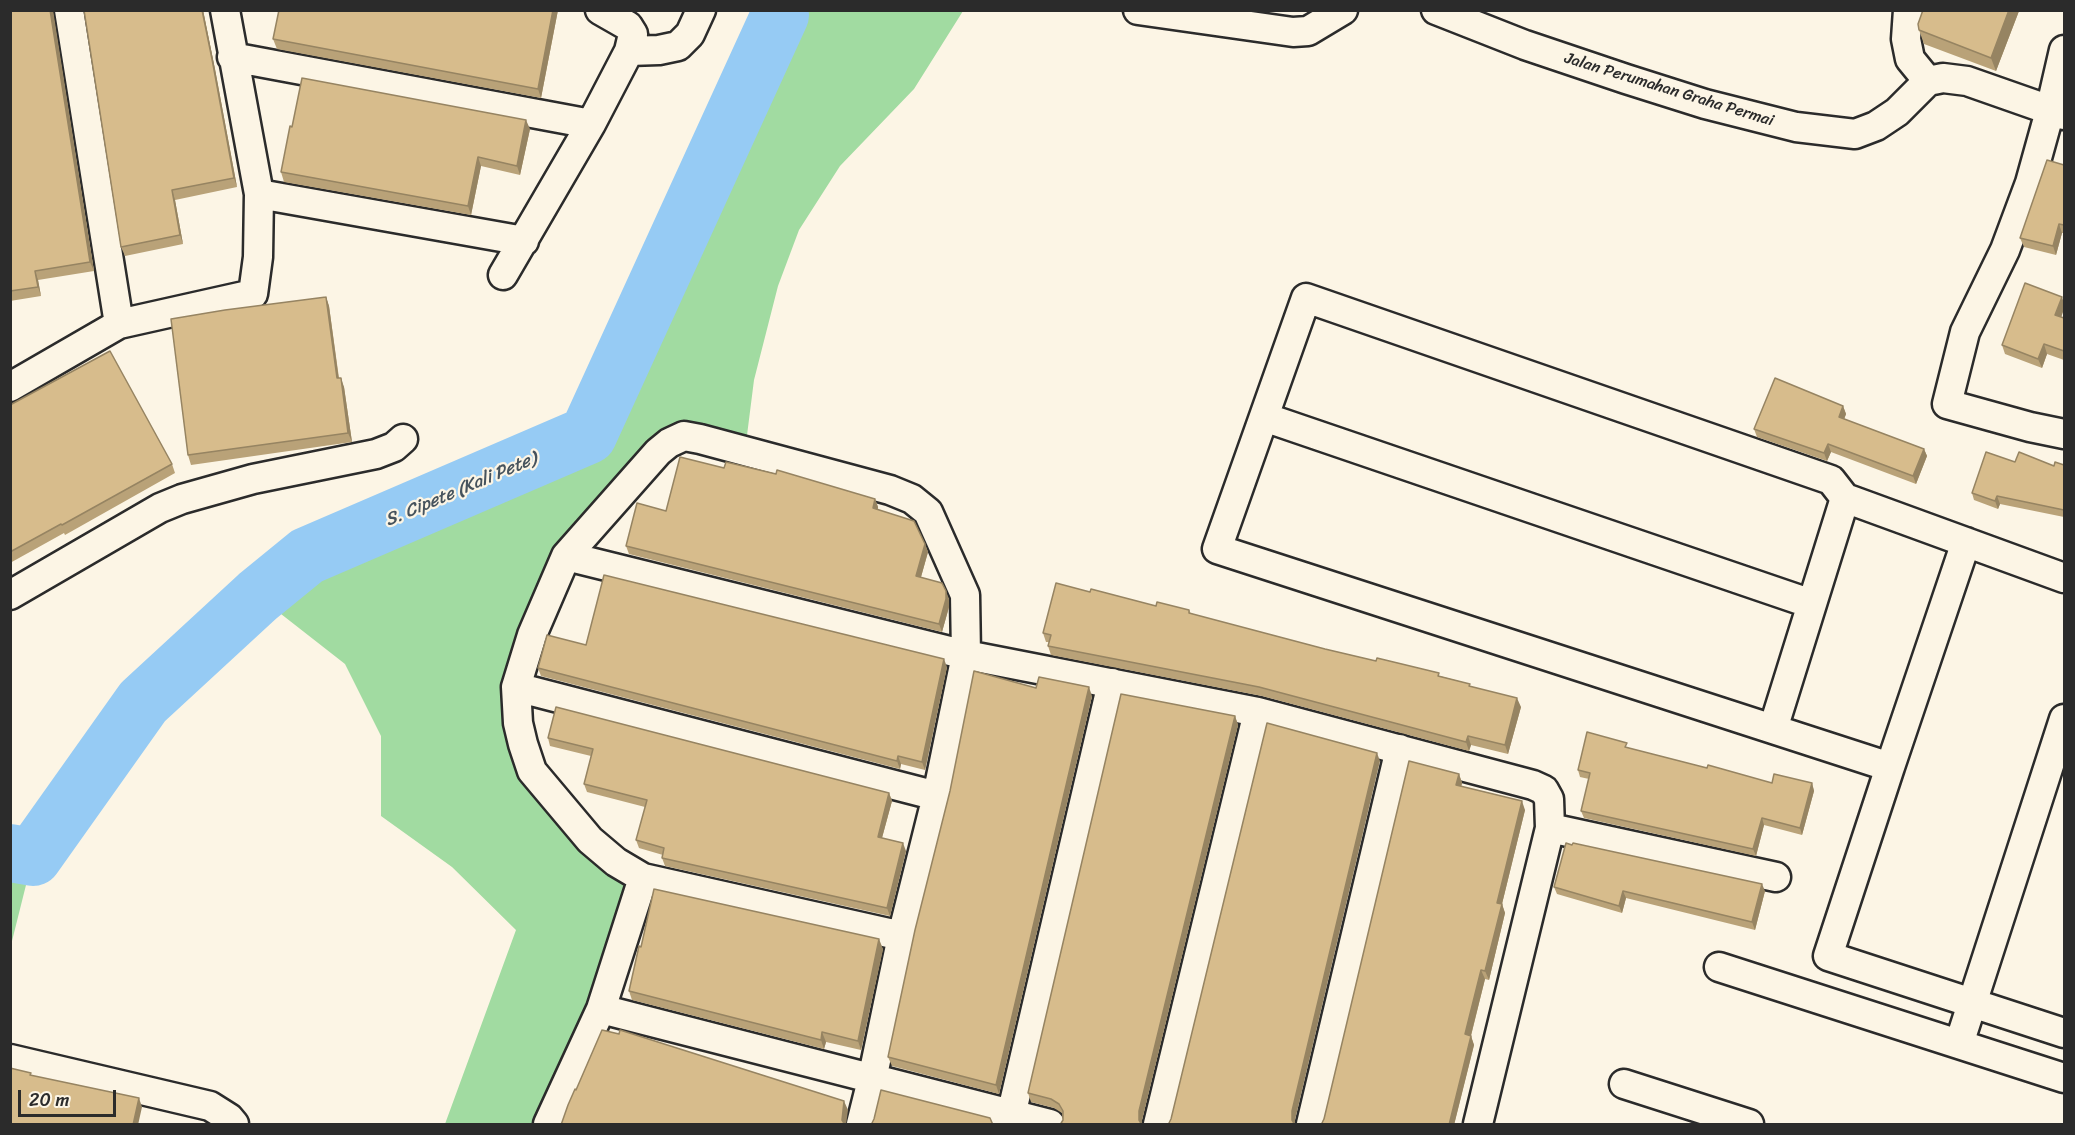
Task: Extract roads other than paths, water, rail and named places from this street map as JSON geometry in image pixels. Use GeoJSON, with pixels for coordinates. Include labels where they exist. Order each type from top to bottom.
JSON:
{"type":"FeatureCollection","features":[{"type":"Feature","properties":{"kind":"street"},"geometry":{"type":"LineString","coordinates":[[69,10],[119,324]]}},
{"type":"Feature","properties":{"kind":"street"},"geometry":{"type":"LineString","coordinates":[[10,387],[119,324],[253,294],[258,257],[259,194],[225,10]]}},
{"type":"Feature","properties":{"kind":"street"},"geometry":{"type":"LineString","coordinates":[[503,275],[591,124],[629,51],[633,34],[628,26],[600,10]]}},
{"type":"Feature","properties":{"kind":"street"},"geometry":{"type":"LineString","coordinates":[[629,51],[659,50],[678,46],[690,34],[701,10]]}},
{"type":"Feature","properties":{"kind":"street"},"geometry":{"type":"LineString","coordinates":[[1138,10],[1293,32],[1308,31],[1343,10]]}},
{"type":"Feature","properties":{"kind":"street","name":"Jalan Perumahan Graha Permai"},"geometry":{"type":"LineString","coordinates":[[1436,10],[1525,45],[1626,80],[1716,107],[1796,127],[1831,133],[1855,134],[1876,126],[1897,112],[1928,81]]}},
{"type":"Feature","properties":{"kind":"street"},"geometry":{"type":"LineString","coordinates":[[1908,10],[1906,39],[1910,59],[1928,81],[1943,78],[1967,81],[2057,113]]}},
{"type":"Feature","properties":{"kind":"street"},"geometry":{"type":"LineString","coordinates":[[2064,50],[2057,113],[2005,250],[1965,332],[1947,404],[2064,434]]}},
{"type":"Feature","properties":{"kind":"street"},"geometry":{"type":"LineString","coordinates":[[232,57],[591,124]]}},
{"type":"Feature","properties":{"kind":"street"},"geometry":{"type":"LineString","coordinates":[[259,194],[524,241]]}},
{"type":"Feature","properties":{"kind":"street"},"geometry":{"type":"LineString","coordinates":[[1890,767],[1216,549],[1306,298],[1831,480],[1845,498],[2064,578]]}},
{"type":"Feature","properties":{"kind":"street"},"geometry":{"type":"LineString","coordinates":[[1264,417],[1812,603]]}},
{"type":"Feature","properties":{"kind":"street"},"geometry":{"type":"LineString","coordinates":[[861,1125],[902,936],[937,796],[966,654],[965,595],[928,512],[921,504],[903,493],[700,439],[684,436],[676,439],[658,452],[566,556],[532,635],[516,687],[518,723],[532,771],[590,840],[616,862],[643,878],[902,936]]}},
{"type":"Feature","properties":{"kind":"street"},"geometry":{"type":"LineString","coordinates":[[10,595],[142,518],[182,499],[253,479],[376,454],[394,447],[403,439]]}},
{"type":"Feature","properties":{"kind":"street"},"geometry":{"type":"LineString","coordinates":[[1773,729],[1845,498]]}},
{"type":"Feature","properties":{"kind":"street"},"geometry":{"type":"LineString","coordinates":[[1966,542],[1828,956],[2064,1033]]}},
{"type":"Feature","properties":{"kind":"street"},"geometry":{"type":"LineString","coordinates":[[566,556],[966,654],[1258,712],[1533,785],[1544,790],[1549,799],[1550,828],[1478,1125]]}},
{"type":"Feature","properties":{"kind":"street"},"geometry":{"type":"LineString","coordinates":[[1010,1120],[1112,683]]}},
{"type":"Feature","properties":{"kind":"street"},"geometry":{"type":"LineString","coordinates":[[516,687],[937,796]]}},
{"type":"Feature","properties":{"kind":"street"},"geometry":{"type":"LineString","coordinates":[[1158,1125],[1258,712]]}},
{"type":"Feature","properties":{"kind":"street"},"geometry":{"type":"LineString","coordinates":[[1959,1044],[2064,719]]}},
{"type":"Feature","properties":{"kind":"street"},"geometry":{"type":"LineString","coordinates":[[1311,1125],[1400,749]]}},
{"type":"Feature","properties":{"kind":"street"},"geometry":{"type":"LineString","coordinates":[[1550,828],[1776,877]]}},
{"type":"Feature","properties":{"kind":"street"},"geometry":{"type":"LineString","coordinates":[[548,1125],[601,1009],[643,878]]}},
{"type":"Feature","properties":{"kind":"street"},"geometry":{"type":"LineString","coordinates":[[1719,967],[2064,1078]]}},
{"type":"Feature","properties":{"kind":"street"},"geometry":{"type":"LineString","coordinates":[[601,1009],[872,1080],[1010,1120],[1050,1125]]}},
{"type":"Feature","properties":{"kind":"street"},"geometry":{"type":"LineString","coordinates":[[10,1059],[210,1106],[230,1118],[234,1125]]}},
{"type":"Feature","properties":{"kind":"street"},"geometry":{"type":"LineString","coordinates":[[1624,1084],[1749,1125]]}},
{"type":"Feature","properties":{"kind":"waterway","name":"S. Cipete (Kali Pete)"},"geometry":{"type":"LineString","coordinates":[[10,853],[33,857],[143,702],[258,596],[307,556],[588,435],[780,15]]}}]}
